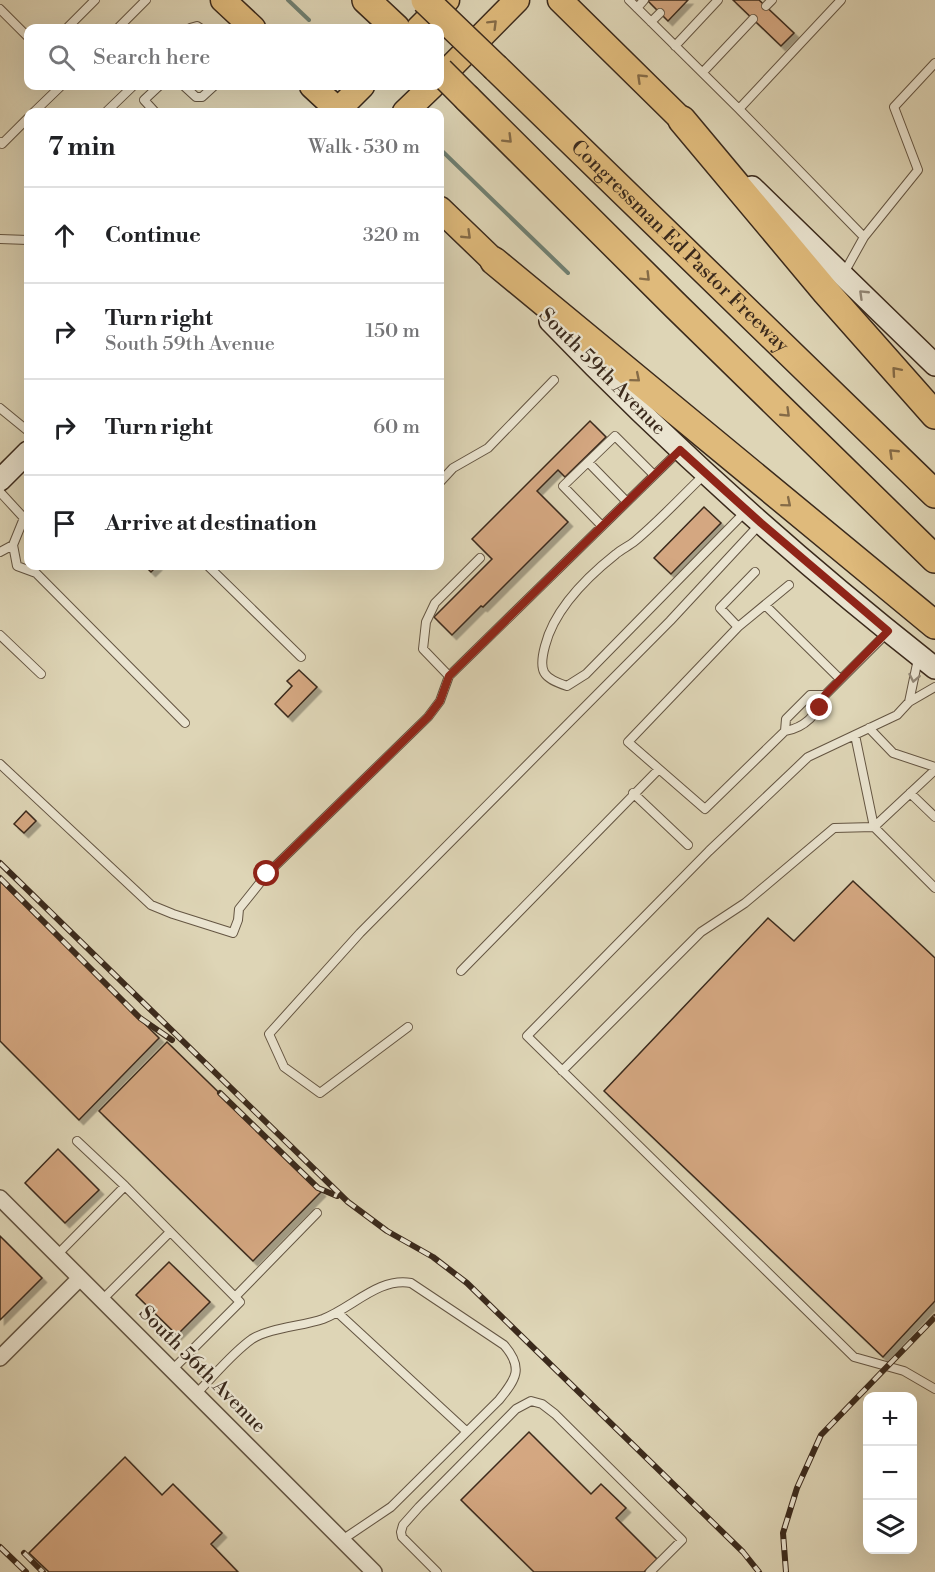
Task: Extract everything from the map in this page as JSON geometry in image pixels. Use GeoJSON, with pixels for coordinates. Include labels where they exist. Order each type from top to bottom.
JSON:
{"type":"FeatureCollection","features":[{"type":"Feature","properties":{"kind":"highway","name":"Congressman Ed Pastor Freeway"},"geometry":{"type":"LineString","coordinates":[[425,0],[935,494]]}},
{"type":"Feature","properties":{"kind":"highway"},"geometry":{"type":"LineString","coordinates":[[444,75],[676,307],[935,558]]}},
{"type":"Feature","properties":{"kind":"highway"},"geometry":{"type":"LineString","coordinates":[[682,120],[826,292],[935,415]]}},
{"type":"Feature","properties":{"kind":"highway"},"geometry":{"type":"LineString","coordinates":[[494,261],[935,625]]}},
{"type":"Feature","properties":{"kind":"main road"},"geometry":{"type":"LineString","coordinates":[[223,0],[250,24]]}},
{"type":"Feature","properties":{"kind":"main road"},"geometry":{"type":"LineString","coordinates":[[423,24],[447,0]]}},
{"type":"Feature","properties":{"kind":"main road"},"geometry":{"type":"LineString","coordinates":[[444,74],[517,0]]}},
{"type":"Feature","properties":{"kind":"main road"},"geometry":{"type":"LineString","coordinates":[[560,0],[935,364]]}},
{"type":"Feature","properties":{"kind":"main road"},"geometry":{"type":"LineString","coordinates":[[316,90],[334,108]]}},
{"type":"Feature","properties":{"kind":"main road"},"geometry":{"type":"LineString","coordinates":[[342,108],[358,90]]}},
{"type":"Feature","properties":{"kind":"main road"},"geometry":{"type":"LineString","coordinates":[[409,108],[428,90]]}},
{"type":"Feature","properties":{"kind":"main road","name":"South 59th Avenue"},"geometry":{"type":"LineString","coordinates":[[444,213],[705,474],[888,631],[927,661]]}},
{"type":"Feature","properties":{"kind":"main road"},"geometry":{"type":"LineString","coordinates":[[0,480],[24,456]]}},
{"type":"Feature","properties":{"kind":"street","name":"South 56th Avenue"},"geometry":{"type":"LineString","coordinates":[[0,1198],[374,1572]]}},
{"type":"Feature","properties":{"kind":"street"},"geometry":{"type":"LineString","coordinates":[[0,1358],[80,1278]]}},
{"type":"Feature","properties":{"kind":"lane"},"geometry":{"type":"LineString","coordinates":[[71,24],[95,0]]}},
{"type":"Feature","properties":{"kind":"lane"},"geometry":{"type":"LineString","coordinates":[[122,24],[146,0]]}},
{"type":"Feature","properties":{"kind":"lane"},"geometry":{"type":"LineString","coordinates":[[629,0],[703,72],[864,237]]}},
{"type":"Feature","properties":{"kind":"lane"},"geometry":{"type":"LineString","coordinates":[[637,8],[644,0]]}},
{"type":"Feature","properties":{"kind":"lane"},"geometry":{"type":"LineString","coordinates":[[739,109],[841,0]]}},
{"type":"Feature","properties":{"kind":"lane"},"geometry":{"type":"LineString","coordinates":[[675,46],[715,1]]}},
{"type":"Feature","properties":{"kind":"lane"},"geometry":{"type":"LineString","coordinates":[[0,9],[24,33]]}},
{"type":"Feature","properties":{"kind":"lane"},"geometry":{"type":"LineString","coordinates":[[651,22],[660,13]]}},
{"type":"Feature","properties":{"kind":"lane"},"geometry":{"type":"LineString","coordinates":[[703,72],[753,19]]}},
{"type":"Feature","properties":{"kind":"lane"},"geometry":{"type":"LineString","coordinates":[[843,274],[864,237],[918,170],[894,107],[935,63]]}},
{"type":"Feature","properties":{"kind":"lane"},"geometry":{"type":"LineString","coordinates":[[38,108],[57,90]]}},
{"type":"Feature","properties":{"kind":"lane"},"geometry":{"type":"LineString","coordinates":[[110,108],[129,90]]}},
{"type":"Feature","properties":{"kind":"lane"},"geometry":{"type":"LineString","coordinates":[[151,108],[144,100],[155,90]]}},
{"type":"Feature","properties":{"kind":"lane"},"geometry":{"type":"LineString","coordinates":[[188,90],[196,97],[202,97],[210,90]]}},
{"type":"Feature","properties":{"kind":"lane"},"geometry":{"type":"LineString","coordinates":[[0,141],[3,144],[24,122]]}},
{"type":"Feature","properties":{"kind":"lane"},"geometry":{"type":"LineString","coordinates":[[0,238],[24,240]]}},
{"type":"Feature","properties":{"kind":"lane"},"geometry":{"type":"LineString","coordinates":[[444,478],[453,468],[488,448],[554,380]]}},
{"type":"Feature","properties":{"kind":"lane"},"geometry":{"type":"LineString","coordinates":[[0,408],[24,428]]}},
{"type":"Feature","properties":{"kind":"lane"},"geometry":{"type":"LineString","coordinates":[[601,525],[562,486],[615,436],[654,475]]}},
{"type":"Feature","properties":{"kind":"lane"},"geometry":{"type":"LineString","coordinates":[[0,764],[151,905],[233,933],[239,909],[267,874],[428,717],[440,701],[449,676],[680,450]]}},
{"type":"Feature","properties":{"kind":"lane"},"geometry":{"type":"LineString","coordinates":[[588,462],[626,501]]}},
{"type":"Feature","properties":{"kind":"lane"},"geometry":{"type":"LineString","coordinates":[[705,474],[633,543],[600,568],[563,606],[550,628],[541,660],[543,673],[550,680],[567,686],[586,674],[754,517]]}},
{"type":"Feature","properties":{"kind":"lane"},"geometry":{"type":"LineString","coordinates":[[0,492],[24,518],[13,545],[16,566],[24,569]]}},
{"type":"Feature","properties":{"kind":"lane"},"geometry":{"type":"LineString","coordinates":[[408,1027],[320,1093],[284,1067],[269,1034],[360,933],[670,621],[754,517]]}},
{"type":"Feature","properties":{"kind":"lane"},"geometry":{"type":"LineString","coordinates":[[0,552],[13,545]]}},
{"type":"Feature","properties":{"kind":"lane"},"geometry":{"type":"LineString","coordinates":[[449,676],[423,649],[426,622],[435,603],[480,558]]}},
{"type":"Feature","properties":{"kind":"lane"},"geometry":{"type":"LineString","coordinates":[[27,570],[36,573],[185,723]]}},
{"type":"Feature","properties":{"kind":"lane"},"geometry":{"type":"LineString","coordinates":[[212,570],[301,657]]}},
{"type":"Feature","properties":{"kind":"lane"},"geometry":{"type":"LineString","coordinates":[[738,627],[720,608],[755,572]]}},
{"type":"Feature","properties":{"kind":"lane"},"geometry":{"type":"LineString","coordinates":[[789,585],[738,627],[628,742],[705,808],[785,730],[799,729],[820,708],[825,695],[888,631]]}},
{"type":"Feature","properties":{"kind":"lane"},"geometry":{"type":"LineString","coordinates":[[765,604],[840,679]]}},
{"type":"Feature","properties":{"kind":"lane"},"geometry":{"type":"LineString","coordinates":[[0,635],[40,674]]}},
{"type":"Feature","properties":{"kind":"lane"},"geometry":{"type":"LineString","coordinates":[[909,702],[927,661]]}},
{"type":"Feature","properties":{"kind":"lane"},"geometry":{"type":"LineString","coordinates":[[935,687],[909,702],[897,715],[808,757],[709,851],[527,1036],[854,1357],[904,1371],[935,1389]]}},
{"type":"Feature","properties":{"kind":"lane"},"geometry":{"type":"LineString","coordinates":[[785,730],[786,719],[810,695],[825,695]]}},
{"type":"Feature","properties":{"kind":"lane"},"geometry":{"type":"LineString","coordinates":[[562,1071],[701,932],[745,903],[834,828],[874,826],[935,769],[893,753],[869,729]]}},
{"type":"Feature","properties":{"kind":"lane"},"geometry":{"type":"LineString","coordinates":[[855,735],[874,826],[935,888]]}},
{"type":"Feature","properties":{"kind":"lane"},"geometry":{"type":"LineString","coordinates":[[461,971],[659,769]]}},
{"type":"Feature","properties":{"kind":"lane"},"geometry":{"type":"LineString","coordinates":[[910,793],[935,817]]}},
{"type":"Feature","properties":{"kind":"lane"},"geometry":{"type":"LineString","coordinates":[[633,794],[688,845]]}},
{"type":"Feature","properties":{"kind":"lane"},"geometry":{"type":"LineString","coordinates":[[77,1141],[240,1302],[172,1370]]}},
{"type":"Feature","properties":{"kind":"lane"},"geometry":{"type":"LineString","coordinates":[[57,1255],[125,1186]]}},
{"type":"Feature","properties":{"kind":"lane"},"geometry":{"type":"LineString","coordinates":[[235,1297],[317,1213]]}},
{"type":"Feature","properties":{"kind":"lane"},"geometry":{"type":"LineString","coordinates":[[102,1300],[170,1232]]}},
{"type":"Feature","properties":{"kind":"lane"},"geometry":{"type":"LineString","coordinates":[[196,1394],[242,1347],[255,1337],[323,1319],[380,1287],[399,1281],[411,1283],[504,1345],[513,1355],[517,1369],[514,1383],[391,1507],[342,1540]]}},
{"type":"Feature","properties":{"kind":"lane"},"geometry":{"type":"LineString","coordinates":[[337,1312],[466,1431]]}},
{"type":"Feature","properties":{"kind":"lane"},"geometry":{"type":"LineString","coordinates":[[436,1572],[402,1537],[400,1532],[403,1525],[516,1409],[531,1401],[542,1404],[555,1414],[682,1540],[650,1572]]}},
{"type":"Feature","properties":{"kind":"building"},"geometry":{"type":"Polygon","coordinates":[[[647,0],[688,0],[668,21],[647,0]]]}},
{"type":"Feature","properties":{"kind":"building"},"geometry":{"type":"Polygon","coordinates":[[[733,0],[759,0],[794,33],[781,46],[733,0]]]}},
{"type":"Feature","properties":{"kind":"building"},"geometry":{"type":"Polygon","coordinates":[[[590,421],[606,437],[565,477],[558,470],[537,491],[568,522],[452,635],[434,617],[492,559],[472,539],[590,421]]]}},
{"type":"Feature","properties":{"kind":"building"},"geometry":{"type":"Polygon","coordinates":[[[704,507],[721,523],[671,574],[654,558],[704,507]]]}},
{"type":"Feature","properties":{"kind":"building"},"geometry":{"type":"Polygon","coordinates":[[[299,670],[317,687],[288,717],[275,704],[292,686],[287,681],[299,670]]]}},
{"type":"Feature","properties":{"kind":"building"},"geometry":{"type":"Polygon","coordinates":[[[26,811],[36,821],[24,833],[14,824],[26,811]]]}},
{"type":"Feature","properties":{"kind":"building"},"geometry":{"type":"Polygon","coordinates":[[[0,881],[159,1038],[79,1120],[0,1041],[0,881]]]}},
{"type":"Feature","properties":{"kind":"building"},"geometry":{"type":"Polygon","coordinates":[[[853,881],[935,958],[935,1301],[883,1357],[604,1091],[768,918],[794,941],[853,881]]]}},
{"type":"Feature","properties":{"kind":"building"},"geometry":{"type":"Polygon","coordinates":[[[167,1042],[321,1192],[253,1261],[99,1111],[167,1042]]]}},
{"type":"Feature","properties":{"kind":"building"},"geometry":{"type":"Polygon","coordinates":[[[58,1149],[99,1190],[65,1223],[25,1183],[58,1149]]]}},
{"type":"Feature","properties":{"kind":"building"},"geometry":{"type":"Polygon","coordinates":[[[0,1236],[42,1278],[0,1320],[0,1236]]]}},
{"type":"Feature","properties":{"kind":"building"},"geometry":{"type":"Polygon","coordinates":[[[169,1262],[210,1302],[177,1335],[136,1295],[169,1262]]]}},
{"type":"Feature","properties":{"kind":"building"},"geometry":{"type":"Polygon","coordinates":[[[529,1432],[591,1494],[601,1484],[626,1508],[616,1518],[657,1559],[644,1572],[534,1572],[461,1500],[529,1432]]]}},
{"type":"Feature","properties":{"kind":"building"},"geometry":{"type":"Polygon","coordinates":[[[125,1457],[162,1495],[173,1484],[222,1533],[211,1544],[238,1572],[49,1572],[29,1553],[125,1457]]]}},
{"type":"Feature","properties":{"kind":"waterway"},"geometry":{"type":"LineString","coordinates":[[288,0],[309,20]]}},
{"type":"Feature","properties":{"kind":"waterway"},"geometry":{"type":"LineString","coordinates":[[444,153],[568,273]]}},
{"type":"Feature","properties":{"kind":"railway"},"geometry":{"type":"LineString","coordinates":[[0,863],[348,1202],[387,1231],[433,1257],[467,1283],[743,1552],[759,1572]]}},
{"type":"Feature","properties":{"kind":"railway"},"geometry":{"type":"LineString","coordinates":[[0,878],[140,1018],[172,1040]]}},
{"type":"Feature","properties":{"kind":"railway"},"geometry":{"type":"LineString","coordinates":[[220,1093],[318,1188],[337,1196]]}},
{"type":"Feature","properties":{"kind":"railway"},"geometry":{"type":"LineString","coordinates":[[786,1572],[783,1533],[797,1488],[821,1435],[935,1317]]}},
{"type":"Feature","properties":{"kind":"railway"},"geometry":{"type":"LineString","coordinates":[[0,1547],[26,1572]]}},
{"type":"Feature","properties":{"kind":"railway"},"geometry":{"type":"LineString","coordinates":[[24,1553],[43,1572]]}},
{"type":"Feature","properties":{"kind":"route"},"geometry":{"type":"LineString","coordinates":[[267,874],[428,717],[440,701],[449,676],[680,450],[761,523],[888,631],[825,695],[820,708]]}}]}
